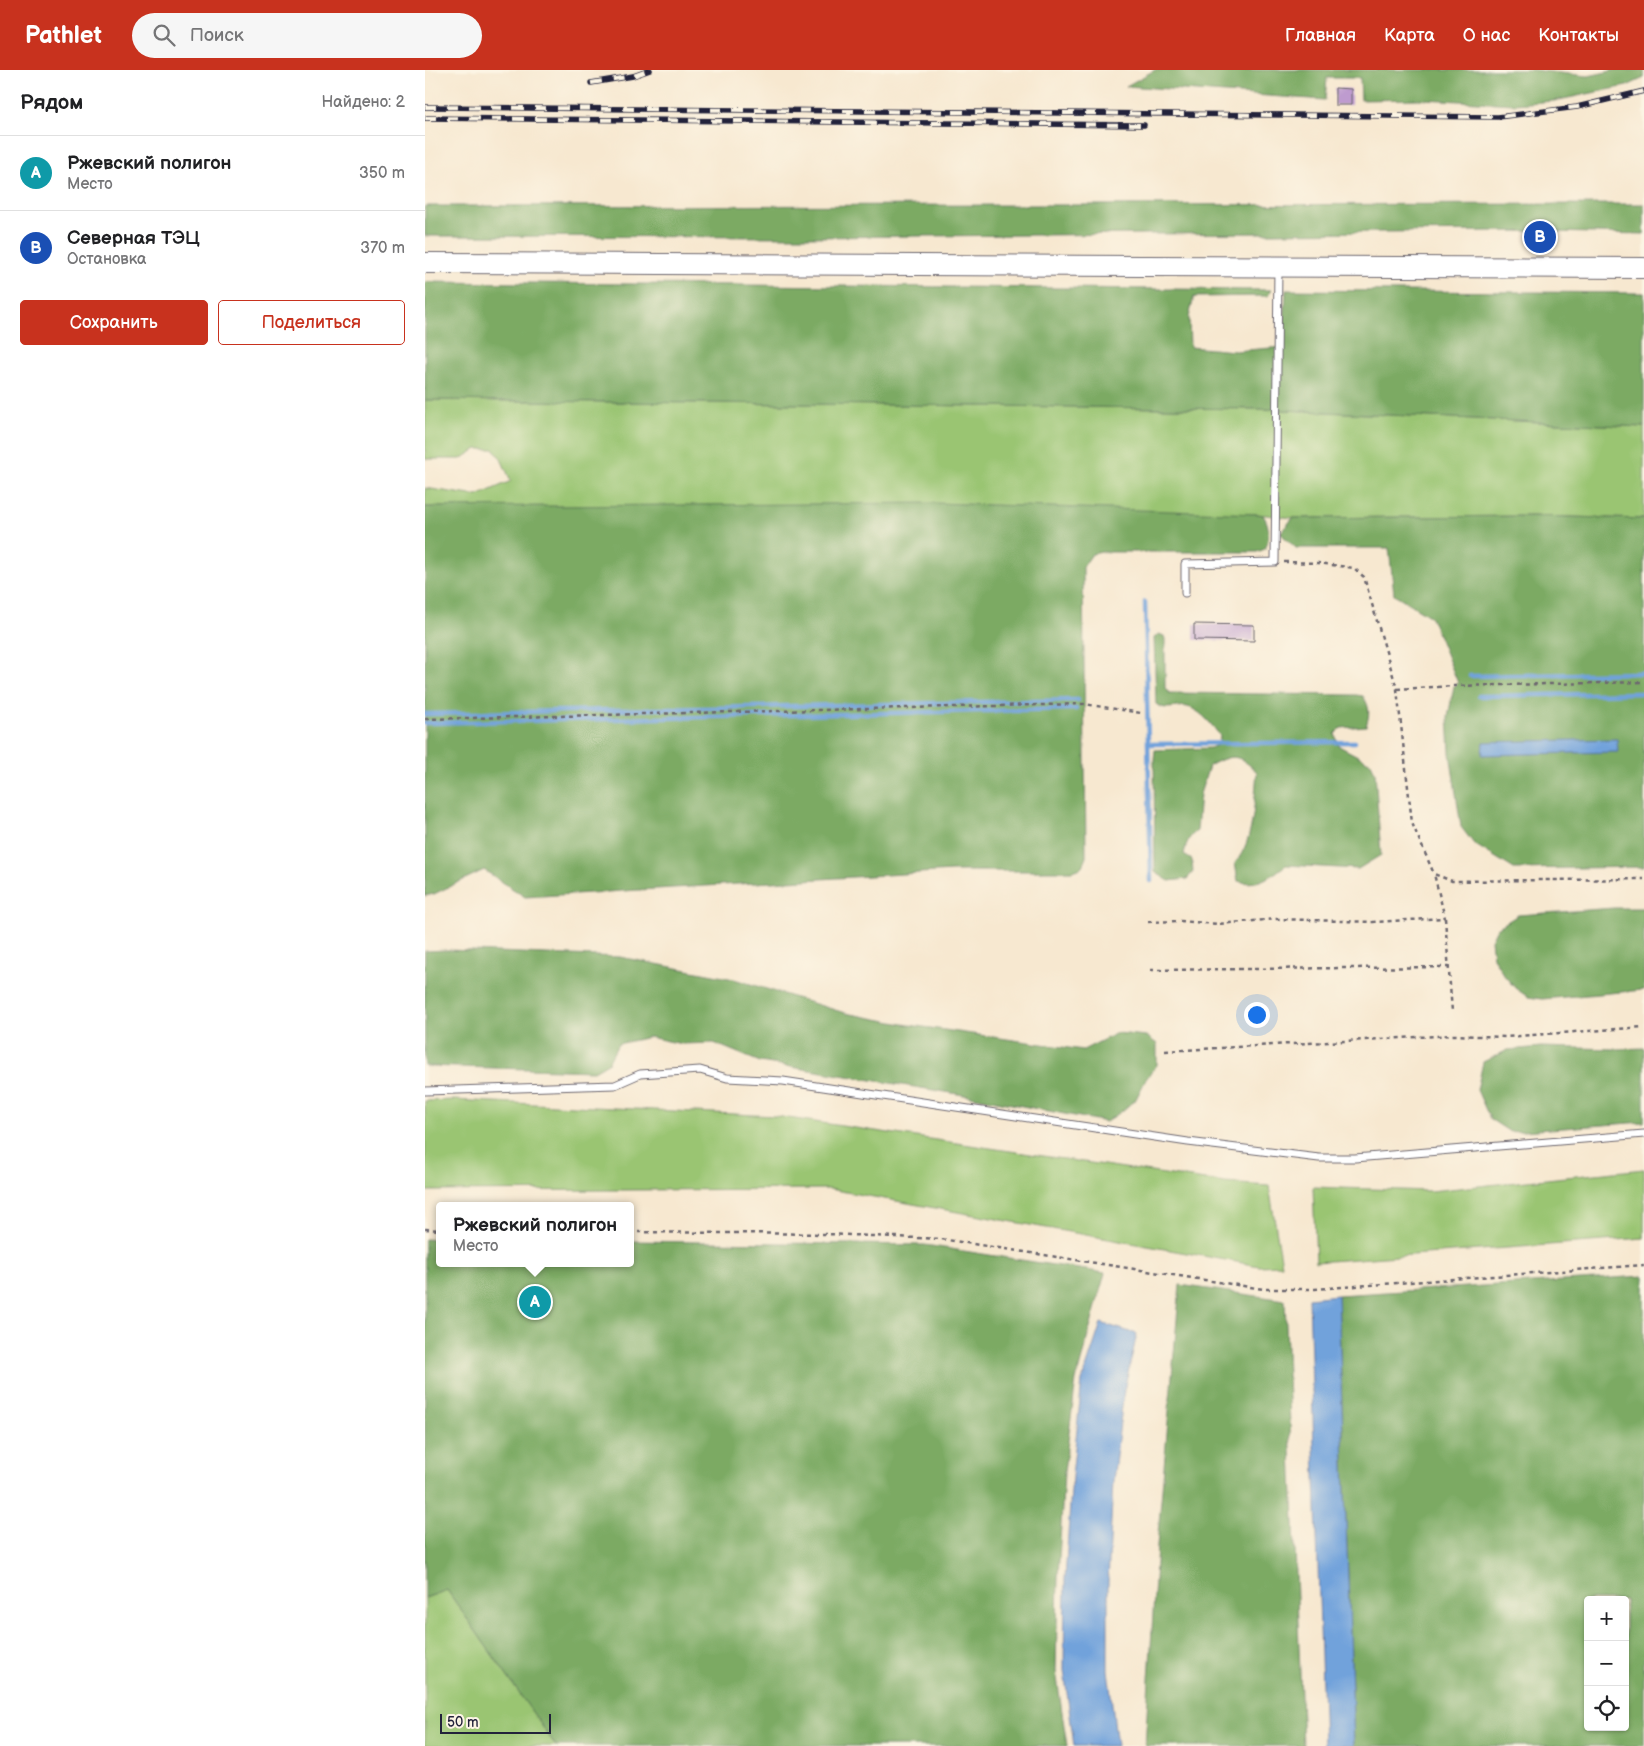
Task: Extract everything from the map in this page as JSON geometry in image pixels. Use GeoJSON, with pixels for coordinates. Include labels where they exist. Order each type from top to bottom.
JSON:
{"type":"FeatureCollection","features":[{"type":"Feature","properties":{"kind":"main road"},"geometry":{"type":"LineString","coordinates":[[425,263],[1644,268]]}},
{"type":"Feature","properties":{"kind":"lane"},"geometry":{"type":"LineString","coordinates":[[1185,593],[1185,564],[1275,562],[1277,267]]}},
{"type":"Feature","properties":{"kind":"lane"},"geometry":{"type":"LineString","coordinates":[[425,1091],[615,1085],[640,1074],[700,1070],[727,1078],[783,1081],[1102,1130],[1319,1158],[1355,1158],[1644,1134]]}},
{"type":"Feature","properties":{"kind":"path"},"geometry":{"type":"LineString","coordinates":[[1275,562],[1318,563],[1354,568],[1364,577],[1397,689],[1412,824],[1434,874],[1445,918],[1452,1012]]}},
{"type":"Feature","properties":{"kind":"path"},"geometry":{"type":"LineString","coordinates":[[1397,689],[1644,682]]}},
{"type":"Feature","properties":{"kind":"path"},"geometry":{"type":"LineString","coordinates":[[425,719],[1084,704],[1141,712]]}},
{"type":"Feature","properties":{"kind":"path"},"geometry":{"type":"LineString","coordinates":[[1434,874],[1452,881],[1644,879]]}},
{"type":"Feature","properties":{"kind":"path"},"geometry":{"type":"LineString","coordinates":[[1148,922],[1179,921],[1217,924],[1277,919],[1373,922],[1445,918]]}},
{"type":"Feature","properties":{"kind":"path"},"geometry":{"type":"LineString","coordinates":[[1150,970],[1448,967]]}},
{"type":"Feature","properties":{"kind":"path"},"geometry":{"type":"LineString","coordinates":[[1165,1052],[1454,1035],[1505,1037],[1644,1027]]}},
{"type":"Feature","properties":{"kind":"path"},"geometry":{"type":"LineString","coordinates":[[634,1232],[827,1234],[941,1239],[1263,1289],[1315,1289],[1644,1266]]}},
{"type":"Feature","properties":{"kind":"green space"},"geometry":{"type":"Polygon","coordinates":[[[1155,70],[1532,70],[1588,76],[1616,70],[1644,70],[1644,78],[1627,86],[1554,101],[1514,104],[1423,99],[1361,100],[1360,78],[1327,78],[1325,100],[1126,86],[1155,70]]]}},
{"type":"Feature","properties":{"kind":"green space"},"geometry":{"type":"Polygon","coordinates":[[[1644,204],[1644,234],[1500,231],[806,237],[425,236],[425,206],[1644,204]]]}},
{"type":"Feature","properties":{"kind":"green space"},"geometry":{"type":"Polygon","coordinates":[[[425,282],[1271,290],[1268,296],[1194,297],[1189,317],[1190,347],[1235,351],[1283,347],[1286,290],[1644,293],[1644,427],[1262,409],[425,400],[425,282]]]}},
{"type":"Feature","properties":{"kind":"green space"},"geometry":{"type":"Polygon","coordinates":[[[425,400],[1262,409],[1644,427],[1644,519],[1532,516],[1293,518],[1257,514],[425,507],[425,488],[477,496],[511,481],[494,449],[477,449],[461,459],[425,459],[425,400]]]}},
{"type":"Feature","properties":{"kind":"green space"},"geometry":{"type":"Polygon","coordinates":[[[935,503],[1257,514],[1263,515],[1265,519],[1269,532],[1268,541],[1265,549],[1257,552],[1102,552],[1092,554],[1083,567],[1086,857],[1081,868],[1073,871],[952,871],[525,897],[484,870],[434,894],[425,896],[425,507],[935,503]]]}},
{"type":"Feature","properties":{"kind":"green space"},"geometry":{"type":"Polygon","coordinates":[[[1532,516],[1644,519],[1644,867],[1514,869],[1474,844],[1461,827],[1450,753],[1448,717],[1454,686],[1458,683],[1431,617],[1394,594],[1389,548],[1296,548],[1280,533],[1293,518],[1532,516]]]}},
{"type":"Feature","properties":{"kind":"green space"},"geometry":{"type":"Polygon","coordinates":[[[1159,634],[1164,636],[1165,639],[1165,688],[1169,693],[1363,696],[1369,711],[1366,726],[1341,728],[1335,734],[1339,746],[1371,763],[1375,772],[1381,855],[1358,869],[1286,865],[1264,879],[1252,883],[1238,881],[1235,863],[1242,854],[1250,831],[1257,772],[1240,759],[1230,757],[1209,766],[1200,794],[1197,831],[1188,841],[1184,855],[1192,860],[1193,872],[1187,879],[1169,881],[1155,872],[1155,750],[1210,748],[1218,745],[1220,736],[1204,716],[1191,708],[1164,708],[1156,704],[1154,638],[1159,634]]]}},
{"type":"Feature","properties":{"kind":"green space"},"geometry":{"type":"Polygon","coordinates":[[[1614,908],[1644,908],[1644,990],[1542,999],[1528,997],[1515,988],[1503,974],[1493,957],[1491,940],[1497,928],[1518,915],[1614,908]]]}},
{"type":"Feature","properties":{"kind":"green space"},"geometry":{"type":"Polygon","coordinates":[[[448,950],[620,957],[734,979],[845,1013],[903,1024],[1083,1050],[1117,1033],[1146,1036],[1157,1044],[1157,1065],[1146,1079],[1136,1099],[1106,1122],[970,1096],[760,1062],[714,1043],[682,1044],[649,1037],[618,1044],[608,1063],[594,1071],[425,1066],[425,951],[448,950]]]}},
{"type":"Feature","properties":{"kind":"green space"},"geometry":{"type":"Polygon","coordinates":[[[1541,1047],[1644,1048],[1644,1122],[1510,1132],[1490,1119],[1477,1090],[1483,1062],[1508,1050],[1541,1047]]]}},
{"type":"Feature","properties":{"kind":"green space"},"geometry":{"type":"Polygon","coordinates":[[[454,1100],[775,1116],[1225,1183],[1269,1186],[1282,1265],[1259,1266],[829,1189],[425,1191],[425,1101],[454,1100]]]}},
{"type":"Feature","properties":{"kind":"green space"},"geometry":{"type":"Polygon","coordinates":[[[1644,1169],[1644,1238],[1316,1262],[1313,1187],[1430,1191],[1644,1169]]]}},
{"type":"Feature","properties":{"kind":"green space"},"geometry":{"type":"Polygon","coordinates":[[[425,1239],[436,1240],[436,1267],[634,1267],[634,1241],[925,1245],[1105,1273],[1076,1380],[1064,1472],[1058,1578],[1056,1671],[1067,1746],[556,1746],[447,1590],[425,1598],[425,1239]]]}},
{"type":"Feature","properties":{"kind":"green space"},"geometry":{"type":"Polygon","coordinates":[[[1644,1276],[1644,1746],[1354,1746],[1338,1295],[1644,1276]]]}},
{"type":"Feature","properties":{"kind":"green space"},"geometry":{"type":"Polygon","coordinates":[[[1180,1285],[1285,1300],[1303,1746],[1145,1746],[1157,1546],[1180,1285]]]}},
{"type":"Feature","properties":{"kind":"green space"},"geometry":{"type":"Polygon","coordinates":[[[447,1590],[556,1746],[425,1746],[425,1598],[447,1590]]]}},
{"type":"Feature","properties":{"kind":"water"},"geometry":{"type":"Polygon","coordinates":[[[1617,739],[1618,752],[1482,755],[1483,742],[1617,739]]]}},
{"type":"Feature","properties":{"kind":"water"},"geometry":{"type":"Polygon","coordinates":[[[1338,1295],[1354,1746],[1324,1746],[1309,1298],[1338,1295]]]}},
{"type":"Feature","properties":{"kind":"water"},"geometry":{"type":"Polygon","coordinates":[[[1101,1323],[1137,1334],[1124,1390],[1113,1481],[1108,1582],[1108,1670],[1117,1746],[1074,1746],[1064,1670],[1065,1578],[1072,1476],[1082,1381],[1101,1323]]]}},
{"type":"Feature","properties":{"kind":"building"},"geometry":{"type":"Polygon","coordinates":[[[1335,88],[1351,89],[1351,105],[1335,105],[1335,88]]]}},
{"type":"Feature","properties":{"kind":"building"},"geometry":{"type":"Polygon","coordinates":[[[1194,624],[1254,625],[1254,641],[1194,640],[1194,624]]]}},
{"type":"Feature","properties":{"kind":"waterway"},"geometry":{"type":"LineString","coordinates":[[1145,602],[1151,881]]}},
{"type":"Feature","properties":{"kind":"waterway"},"geometry":{"type":"LineString","coordinates":[[1470,676],[1644,673]]}},
{"type":"Feature","properties":{"kind":"waterway"},"geometry":{"type":"LineString","coordinates":[[1479,696],[1644,693]]}},
{"type":"Feature","properties":{"kind":"waterway"},"geometry":{"type":"LineString","coordinates":[[425,714],[1078,700]]}},
{"type":"Feature","properties":{"kind":"waterway"},"geometry":{"type":"LineString","coordinates":[[425,723],[1076,709]]}},
{"type":"Feature","properties":{"kind":"waterway"},"geometry":{"type":"LineString","coordinates":[[1148,744],[1355,742]]}},
{"type":"Feature","properties":{"kind":"railway"},"geometry":{"type":"LineString","coordinates":[[591,83],[633,76],[650,70]]}},
{"type":"Feature","properties":{"kind":"railway"},"geometry":{"type":"LineString","coordinates":[[425,107],[1498,117],[1577,107],[1644,91]]}},
{"type":"Feature","properties":{"kind":"railway"},"geometry":{"type":"LineString","coordinates":[[425,118],[1144,125]]}},
{"type":"Feature","properties":{"kind":"place","name":"Северная ТЭЦ"},"geometry":{"type":"Point","coordinates":[1540,237]}},
{"type":"Feature","properties":{"kind":"place","name":"Ржевский полигон"},"geometry":{"type":"Point","coordinates":[535,1302]}}]}
